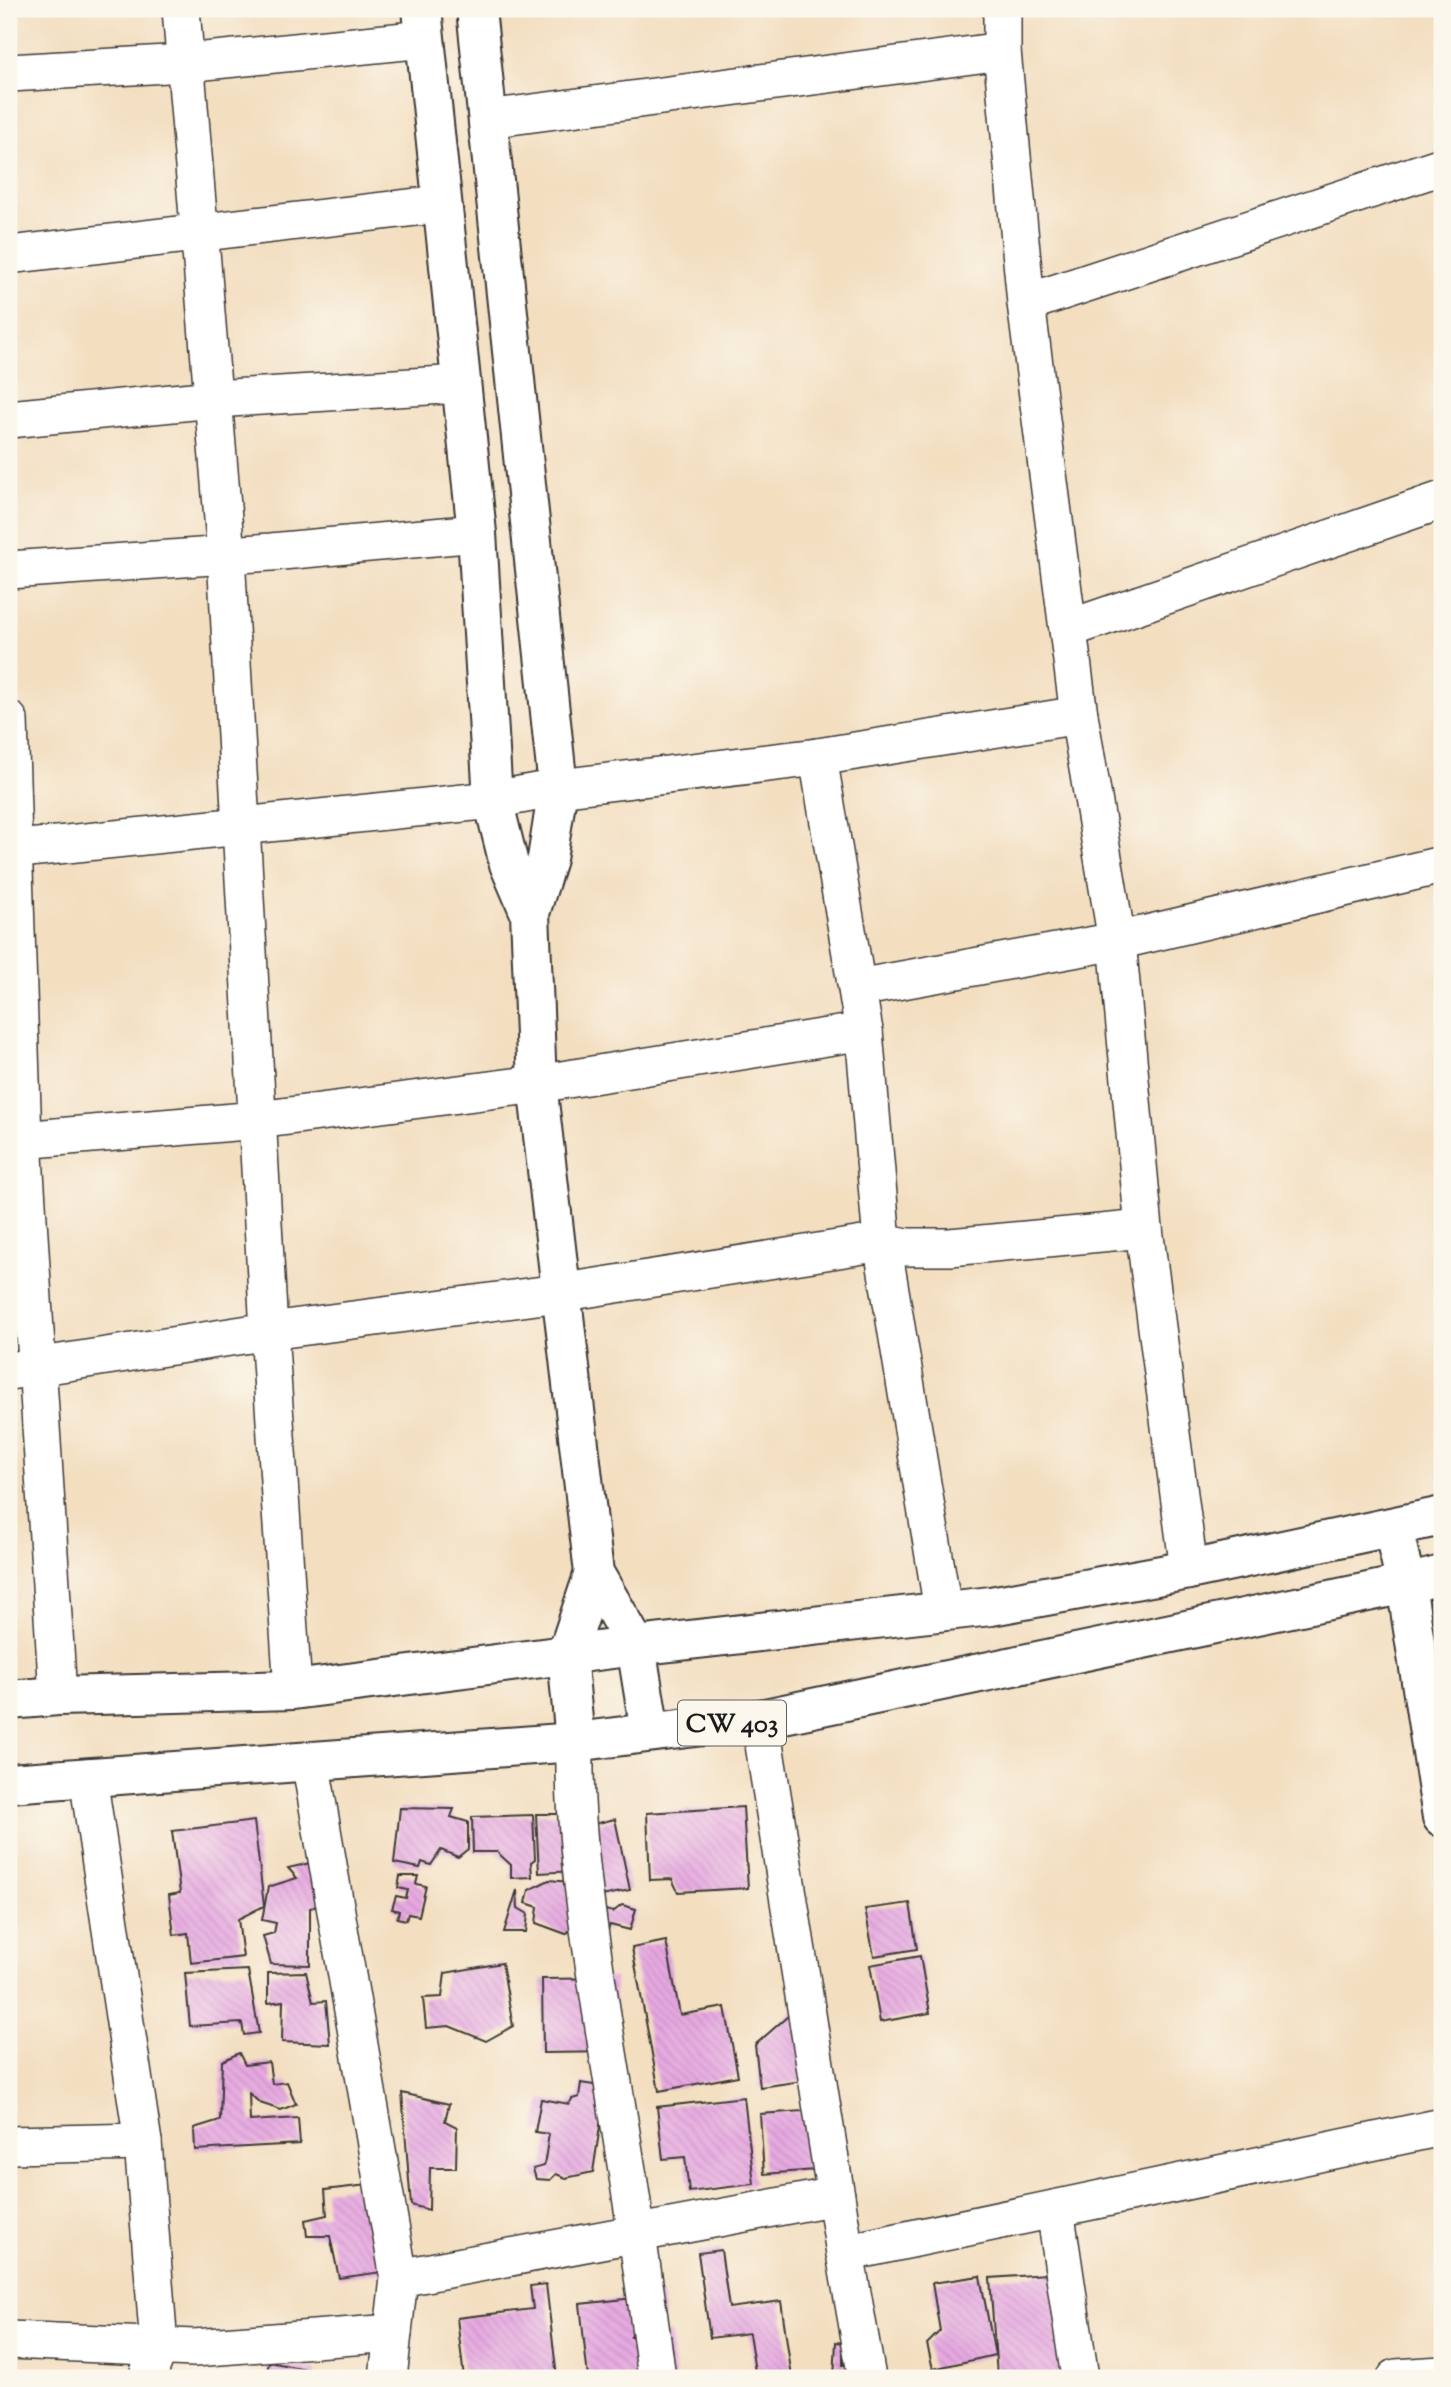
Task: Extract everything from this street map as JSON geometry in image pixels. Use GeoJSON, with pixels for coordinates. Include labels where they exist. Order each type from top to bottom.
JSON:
{"type":"FeatureCollection","features":[{"type":"Feature","properties":{"kind":"main road"},"geometry":{"type":"LineString","coordinates":[[476,9],[558,788],[547,859],[530,913],[537,1084],[559,1293],[594,1573],[636,1646],[650,1732]]}},
{"type":"Feature","properties":{"kind":"main road"},"geometry":{"type":"LineString","coordinates":[[423,24],[477,533],[493,800],[509,864],[530,913]]}},
{"type":"Feature","properties":{"kind":"main road"},"geometry":{"type":"LineString","coordinates":[[9,1700],[58,1696],[293,1690],[567,1654],[991,1605],[1189,1570],[1442,1516]]}},
{"type":"Feature","properties":{"kind":"main road"},"geometry":{"type":"LineString","coordinates":[[1393,1528],[1406,1584],[1442,1817]]}},
{"type":"Feature","properties":{"kind":"main road"},"geometry":{"type":"LineString","coordinates":[[575,1742],[567,1654],[594,1573]]}},
{"type":"Feature","properties":{"kind":"main road","name":"CW 403"},"geometry":{"type":"LineString","coordinates":[[9,1783],[575,1742],[760,1719],[1406,1584],[1442,1574]]}},
{"type":"Feature","properties":{"kind":"street"},"geometry":{"type":"LineString","coordinates":[[181,9],[226,555],[269,1331],[293,1690]]}},
{"type":"Feature","properties":{"kind":"street"},"geometry":{"type":"LineString","coordinates":[[1002,9],[1002,51],[1026,303],[1079,715],[1117,941],[1144,1228],[1189,1570]]}},
{"type":"Feature","properties":{"kind":"street"},"geometry":{"type":"LineString","coordinates":[[9,74],[185,63],[423,24]]}},
{"type":"Feature","properties":{"kind":"street"},"geometry":{"type":"LineString","coordinates":[[488,119],[1002,51]]}},
{"type":"Feature","properties":{"kind":"street"},"geometry":{"type":"LineString","coordinates":[[1026,303],[1442,166]]}},
{"type":"Feature","properties":{"kind":"street"},"geometry":{"type":"LineString","coordinates":[[9,255],[442,204]]}},
{"type":"Feature","properties":{"kind":"street"},"geometry":{"type":"LineString","coordinates":[[9,419],[213,399],[461,384]]}},
{"type":"Feature","properties":{"kind":"street"},"geometry":{"type":"LineString","coordinates":[[1068,629],[1442,500]]}},
{"type":"Feature","properties":{"kind":"street"},"geometry":{"type":"LineString","coordinates":[[9,570],[226,555],[477,533]]}},
{"type":"Feature","properties":{"kind":"street"},"geometry":{"type":"LineString","coordinates":[[12,849],[493,800],[558,788],[818,757],[1079,715]]}},
{"type":"Feature","properties":{"kind":"street"},"geometry":{"type":"LineString","coordinates":[[9,720],[23,1369],[58,1696]]}},
{"type":"Feature","properties":{"kind":"street"},"geometry":{"type":"LineString","coordinates":[[818,757],[864,1031],[882,1242],[943,1610]]}},
{"type":"Feature","properties":{"kind":"street"},"geometry":{"type":"LineString","coordinates":[[858,988],[1117,941],[1442,865]]}},
{"type":"Feature","properties":{"kind":"street"},"geometry":{"type":"LineString","coordinates":[[16,1140],[258,1120],[537,1084],[864,1031]]}},
{"type":"Feature","properties":{"kind":"street"},"geometry":{"type":"LineString","coordinates":[[23,1369],[269,1331],[559,1293],[882,1242],[907,1247],[950,1247],[1144,1228]]}},
{"type":"Feature","properties":{"kind":"street"},"geometry":{"type":"LineString","coordinates":[[760,1719],[867,2378]]}},
{"type":"Feature","properties":{"kind":"street"},"geometry":{"type":"LineString","coordinates":[[575,1742],[574,1796],[587,1923],[638,2233],[657,2378]]}},
{"type":"Feature","properties":{"kind":"street"},"geometry":{"type":"LineString","coordinates":[[310,1760],[399,2278],[388,2378]]}},
{"type":"Feature","properties":{"kind":"street"},"geometry":{"type":"LineString","coordinates":[[88,1777],[143,2143],[153,2362]]}},
{"type":"Feature","properties":{"kind":"street"},"geometry":{"type":"LineString","coordinates":[[845,2253],[1442,2127]]}},
{"type":"Feature","properties":{"kind":"street"},"geometry":{"type":"LineString","coordinates":[[9,2145],[143,2143]]}},
{"type":"Feature","properties":{"kind":"street"},"geometry":{"type":"LineString","coordinates":[[399,2278],[836,2196]]}},
{"type":"Feature","properties":{"kind":"street"},"geometry":{"type":"LineString","coordinates":[[1055,2209],[1080,2378]]}},
{"type":"Feature","properties":{"kind":"street"},"geometry":{"type":"LineString","coordinates":[[9,2340],[153,2362],[194,2348],[393,2333]]}},
{"type":"Feature","properties":{"kind":"street"},"geometry":{"type":"LineString","coordinates":[[1396,2378],[1442,2375]]}},
{"type":"Feature","properties":{"kind":"building"},"geometry":{"type":"Polygon","coordinates":[[[743,1807],[748,1888],[678,1892],[672,1879],[650,1880],[647,1813],[743,1807]]]}},
{"type":"Feature","properties":{"kind":"building"},"geometry":{"type":"Polygon","coordinates":[[[400,1808],[454,1809],[451,1817],[468,1822],[468,1849],[458,1857],[441,1850],[431,1865],[422,1862],[420,1868],[394,1863],[400,1808]]]}},
{"type":"Feature","properties":{"kind":"building"},"geometry":{"type":"Polygon","coordinates":[[[536,1814],[559,1814],[586,1826],[615,1819],[630,1890],[602,1896],[575,1871],[539,1873],[536,1814]]]}},
{"type":"Feature","properties":{"kind":"building"},"geometry":{"type":"Polygon","coordinates":[[[533,1815],[535,1859],[531,1862],[532,1877],[511,1878],[511,1865],[497,1852],[473,1852],[472,1817],[533,1815]]]}},
{"type":"Feature","properties":{"kind":"building"},"geometry":{"type":"Polygon","coordinates":[[[254,1821],[264,1906],[238,1919],[243,1957],[191,1963],[188,1933],[174,1935],[169,1895],[180,1893],[172,1831],[254,1821]]]}},
{"type":"Feature","properties":{"kind":"building"},"geometry":{"type":"Polygon","coordinates":[[[319,1861],[330,1903],[310,1908],[310,1965],[271,1964],[263,1936],[274,1933],[276,1923],[262,1920],[268,1887],[297,1878],[288,1868],[319,1861]]]}},
{"type":"Feature","properties":{"kind":"building"},"geometry":{"type":"Polygon","coordinates":[[[400,1876],[418,1876],[416,1884],[426,1886],[419,1916],[408,1914],[406,1920],[397,1918],[399,1911],[392,1909],[396,1896],[406,1898],[408,1890],[398,1888],[400,1876]]]}},
{"type":"Feature","properties":{"kind":"building"},"geometry":{"type":"Polygon","coordinates":[[[549,1880],[579,1883],[572,1928],[566,1934],[536,1923],[538,1907],[526,1903],[529,1890],[549,1880]]]}},
{"type":"Feature","properties":{"kind":"building"},"geometry":{"type":"Polygon","coordinates":[[[517,1890],[518,1908],[528,1914],[526,1932],[504,1932],[517,1890]]]}},
{"type":"Feature","properties":{"kind":"building"},"geometry":{"type":"Polygon","coordinates":[[[910,1903],[917,1949],[874,1956],[865,1909],[910,1903]]]}},
{"type":"Feature","properties":{"kind":"building"},"geometry":{"type":"Polygon","coordinates":[[[622,1905],[636,1909],[630,1930],[610,1925],[607,1933],[589,1906],[613,1912],[622,1905]]]}},
{"type":"Feature","properties":{"kind":"building"},"geometry":{"type":"Polygon","coordinates":[[[666,1941],[680,2015],[725,2007],[738,2076],[659,2091],[632,1948],[666,1941]]]}},
{"type":"Feature","properties":{"kind":"building"},"geometry":{"type":"Polygon","coordinates":[[[920,1956],[930,2013],[880,2022],[870,1965],[920,1956]]]}},
{"type":"Feature","properties":{"kind":"building"},"geometry":{"type":"Polygon","coordinates":[[[502,1963],[513,2026],[486,2041],[449,2026],[426,2028],[423,1998],[442,1997],[445,1973],[502,1963]]]}},
{"type":"Feature","properties":{"kind":"building"},"geometry":{"type":"Polygon","coordinates":[[[248,1970],[259,2033],[244,2035],[242,2023],[190,2026],[185,1973],[248,1970]]]}},
{"type":"Feature","properties":{"kind":"building"},"geometry":{"type":"Polygon","coordinates":[[[306,1972],[313,2002],[326,2001],[330,2044],[282,2042],[283,2001],[268,2003],[268,1973],[306,1972]]]}},
{"type":"Feature","properties":{"kind":"building"},"geometry":{"type":"Polygon","coordinates":[[[615,1978],[616,2052],[543,2053],[542,1979],[615,1978]]]}},
{"type":"Feature","properties":{"kind":"building"},"geometry":{"type":"Polygon","coordinates":[[[796,2009],[810,2080],[760,2087],[755,2045],[796,2009]]]}},
{"type":"Feature","properties":{"kind":"building"},"geometry":{"type":"Polygon","coordinates":[[[239,2053],[245,2065],[269,2062],[272,2084],[287,2082],[296,2104],[281,2110],[260,2103],[249,2093],[250,2121],[298,2118],[300,2144],[195,2150],[194,2128],[220,2120],[222,2061],[239,2053]]]}},
{"type":"Feature","properties":{"kind":"building"},"geometry":{"type":"Polygon","coordinates":[[[581,2083],[606,2087],[593,2172],[566,2178],[556,2174],[550,2180],[536,2179],[533,2169],[544,2166],[549,2134],[535,2132],[541,2099],[569,2104],[572,2099],[579,2097],[581,2083]]]}},
{"type":"Feature","properties":{"kind":"building"},"geometry":{"type":"Polygon","coordinates":[[[402,2093],[449,2104],[445,2121],[457,2127],[456,2168],[430,2168],[429,2210],[411,2205],[402,2093]]]}},
{"type":"Feature","properties":{"kind":"building"},"geometry":{"type":"Polygon","coordinates":[[[744,2097],[754,2184],[689,2192],[685,2157],[663,2159],[657,2107],[744,2097]]]}},
{"type":"Feature","properties":{"kind":"building"},"geometry":{"type":"Polygon","coordinates":[[[833,2109],[841,2168],[764,2174],[760,2114],[833,2109]]]}},
{"type":"Feature","properties":{"kind":"building"},"geometry":{"type":"Polygon","coordinates":[[[376,2184],[390,2271],[339,2278],[330,2236],[307,2236],[305,2220],[327,2215],[325,2190],[376,2184]]]}},
{"type":"Feature","properties":{"kind":"building"},"geometry":{"type":"Polygon","coordinates":[[[721,2250],[729,2308],[781,2301],[792,2378],[756,2378],[749,2333],[710,2338],[698,2253],[721,2250]]]}},
{"type":"Feature","properties":{"kind":"building"},"geometry":{"type":"Polygon","coordinates":[[[1074,2272],[1070,2362],[1060,2378],[997,2376],[990,2278],[1074,2272]]]}},
{"type":"Feature","properties":{"kind":"building"},"geometry":{"type":"Polygon","coordinates":[[[980,2276],[995,2355],[933,2369],[927,2344],[940,2331],[932,2283],[980,2276]]]}},
{"type":"Feature","properties":{"kind":"building"},"geometry":{"type":"Polygon","coordinates":[[[546,2284],[557,2378],[464,2378],[457,2318],[533,2309],[530,2286],[546,2284]]]}},
{"type":"Feature","properties":{"kind":"building"},"geometry":{"type":"Polygon","coordinates":[[[662,2295],[664,2316],[630,2337],[670,2333],[675,2378],[588,2378],[580,2304],[662,2295]]]}},
{"type":"Feature","properties":{"kind":"building"},"geometry":{"type":"Polygon","coordinates":[[[836,2342],[851,2344],[854,2351],[843,2351],[843,2365],[849,2365],[851,2372],[844,2373],[842,2378],[834,2378],[836,2342]]]}},
{"type":"Feature","properties":{"kind":"building"},"geometry":{"type":"Polygon","coordinates":[[[269,2362],[316,2371],[314,2378],[266,2378],[269,2362]]]}}]}
